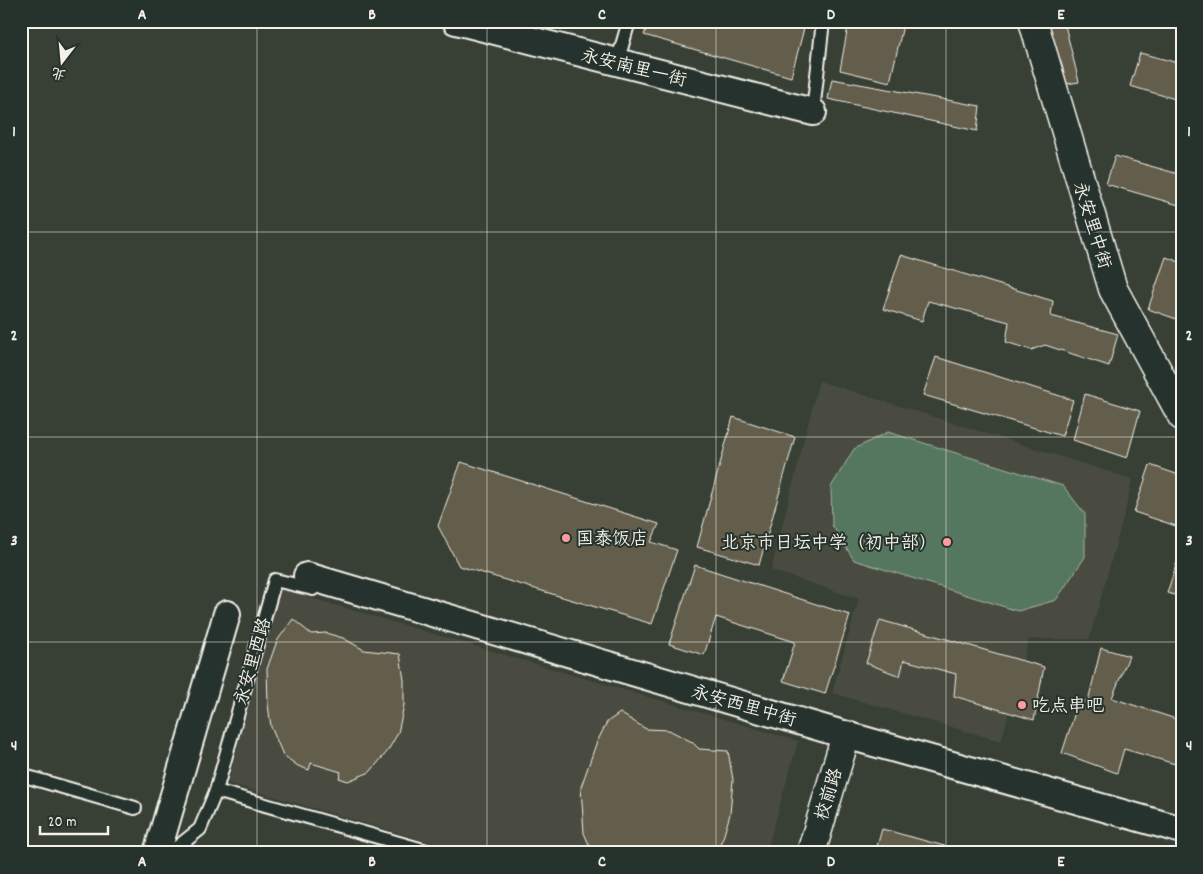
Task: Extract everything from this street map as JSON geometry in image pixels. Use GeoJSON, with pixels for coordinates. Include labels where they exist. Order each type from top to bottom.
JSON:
{"type":"FeatureCollection","features":[{"type":"Feature","properties":{"kind":"street","name":"永安南里一街"},"geometry":{"type":"LineString","coordinates":[[456,21],[813,112]]}},
{"type":"Feature","properties":{"kind":"street","name":"永安里中街"},"geometry":{"type":"LineString","coordinates":[[1033,21],[1113,289],[1182,416]]}},
{"type":"Feature","properties":{"kind":"street","name":"永安西里中街"},"geometry":{"type":"LineString","coordinates":[[306,576],[846,735],[1182,830]]}},
{"type":"Feature","properties":{"kind":"street"},"geometry":{"type":"LineString","coordinates":[[158,853],[227,614]]}},
{"type":"Feature","properties":{"kind":"street","name":"校前路"},"geometry":{"type":"LineString","coordinates":[[811,853],[846,735]]}},
{"type":"Feature","properties":{"kind":"lane"},"geometry":{"type":"LineString","coordinates":[[617,63],[629,21]]}},
{"type":"Feature","properties":{"kind":"lane"},"geometry":{"type":"LineString","coordinates":[[813,112],[823,21]]}},
{"type":"Feature","properties":{"kind":"lane","name":"永安里西路"},"geometry":{"type":"LineString","coordinates":[[170,853],[200,829],[216,791],[275,580],[364,600],[403,604]]}},
{"type":"Feature","properties":{"kind":"lane"},"geometry":{"type":"LineString","coordinates":[[21,775],[135,808]]}},
{"type":"Feature","properties":{"kind":"lane"},"geometry":{"type":"LineString","coordinates":[[216,791],[434,853]]}},
{"type":"Feature","properties":{"kind":"shaded area","name":"北京市日坛中学（初中部）"},"geometry":{"type":"Polygon","coordinates":[[[819,381],[1132,479],[1124,515],[1089,639],[1029,639],[1001,741],[832,693],[859,599],[771,570],[819,381]]]}},
{"type":"Feature","properties":{"kind":"shaded area"},"geometry":{"type":"Polygon","coordinates":[[[280,589],[798,741],[766,853],[467,853],[228,783],[280,589]]]}},
{"type":"Feature","properties":{"kind":"green space"},"geometry":{"type":"Polygon","coordinates":[[[888,432],[1063,486],[1085,514],[1085,557],[1056,600],[1018,611],[854,560],[832,525],[831,487],[854,449],[888,432]]]}},
{"type":"Feature","properties":{"kind":"building"},"geometry":{"type":"Polygon","coordinates":[[[550,21],[568,21],[567,26],[550,21]]]}},
{"type":"Feature","properties":{"kind":"building"},"geometry":{"type":"Polygon","coordinates":[[[649,21],[806,21],[791,77],[644,35],[649,21]]]}},
{"type":"Feature","properties":{"kind":"building"},"geometry":{"type":"Polygon","coordinates":[[[849,21],[904,21],[890,82],[840,70],[849,21]]]}},
{"type":"Feature","properties":{"kind":"building"},"geometry":{"type":"Polygon","coordinates":[[[1038,21],[1064,21],[1079,82],[1054,86],[1038,21]]]}},
{"type":"Feature","properties":{"kind":"building"},"geometry":{"type":"Polygon","coordinates":[[[1140,53],[1182,64],[1182,101],[1130,86],[1140,53]]]}},
{"type":"Feature","properties":{"kind":"building"},"geometry":{"type":"Polygon","coordinates":[[[832,79],[980,106],[977,131],[828,99],[832,79]]]}},
{"type":"Feature","properties":{"kind":"building"},"geometry":{"type":"Polygon","coordinates":[[[1115,156],[1182,175],[1182,206],[1106,184],[1115,156]]]}},
{"type":"Feature","properties":{"kind":"building"},"geometry":{"type":"Polygon","coordinates":[[[901,255],[1053,301],[1051,316],[1118,334],[1109,366],[1045,345],[1031,350],[1006,342],[1009,322],[928,301],[922,321],[883,309],[901,255]]]}},
{"type":"Feature","properties":{"kind":"building"},"geometry":{"type":"Polygon","coordinates":[[[1166,257],[1182,263],[1182,321],[1148,309],[1166,257]]]}},
{"type":"Feature","properties":{"kind":"building"},"geometry":{"type":"Polygon","coordinates":[[[936,357],[1073,400],[1062,436],[923,395],[936,357]]]}},
{"type":"Feature","properties":{"kind":"building"},"geometry":{"type":"Polygon","coordinates":[[[1085,394],[1140,411],[1127,458],[1073,440],[1085,394]]]}},
{"type":"Feature","properties":{"kind":"building"},"geometry":{"type":"Polygon","coordinates":[[[733,417],[795,437],[759,565],[697,547],[733,417]]]}},
{"type":"Feature","properties":{"kind":"building"},"geometry":{"type":"Polygon","coordinates":[[[461,462],[659,524],[651,542],[677,550],[652,624],[459,566],[438,526],[461,462]]]}},
{"type":"Feature","properties":{"kind":"building"},"geometry":{"type":"Polygon","coordinates":[[[1150,465],[1182,476],[1182,528],[1134,512],[1150,465]]]}},
{"type":"Feature","properties":{"kind":"building"},"geometry":{"type":"Polygon","coordinates":[[[1182,547],[1182,597],[1167,593],[1182,547]]]}},
{"type":"Feature","properties":{"kind":"building"},"geometry":{"type":"Polygon","coordinates":[[[695,565],[850,615],[825,694],[783,681],[795,642],[716,617],[704,655],[669,644],[695,565]]]}},
{"type":"Feature","properties":{"kind":"building"},"geometry":{"type":"Polygon","coordinates":[[[293,619],[311,634],[326,633],[343,638],[364,650],[400,654],[404,680],[404,705],[398,733],[387,752],[370,772],[348,781],[339,778],[341,772],[311,763],[309,770],[298,766],[283,755],[271,727],[267,669],[277,641],[293,619]]]}},
{"type":"Feature","properties":{"kind":"building"},"geometry":{"type":"Polygon","coordinates":[[[880,620],[1044,667],[1034,720],[954,696],[956,674],[904,660],[900,676],[866,663],[880,620]]]}},
{"type":"Feature","properties":{"kind":"building"},"geometry":{"type":"Polygon","coordinates":[[[1101,648],[1129,656],[1112,698],[1182,721],[1182,766],[1124,749],[1117,773],[1062,753],[1079,700],[1088,701],[1101,648]]]}},
{"type":"Feature","properties":{"kind":"building"},"geometry":{"type":"Polygon","coordinates":[[[620,713],[646,729],[669,730],[692,742],[699,749],[728,751],[733,780],[730,814],[723,838],[715,853],[598,853],[591,849],[584,833],[581,787],[596,744],[607,722],[620,713]]]}},
{"type":"Feature","properties":{"kind":"building"},"geometry":{"type":"Polygon","coordinates":[[[882,829],[970,853],[875,853],[882,829]]]}},
{"type":"Feature","properties":{"kind":"place","name":"国泰饭店"},"geometry":{"type":"Point","coordinates":[566,538]}},
{"type":"Feature","properties":{"kind":"place","name":"北京市日坛中学（初中部）"},"geometry":{"type":"Point","coordinates":[947,542]}},
{"type":"Feature","properties":{"kind":"place","name":"吃点串吧"},"geometry":{"type":"Point","coordinates":[1022,705]}}]}
